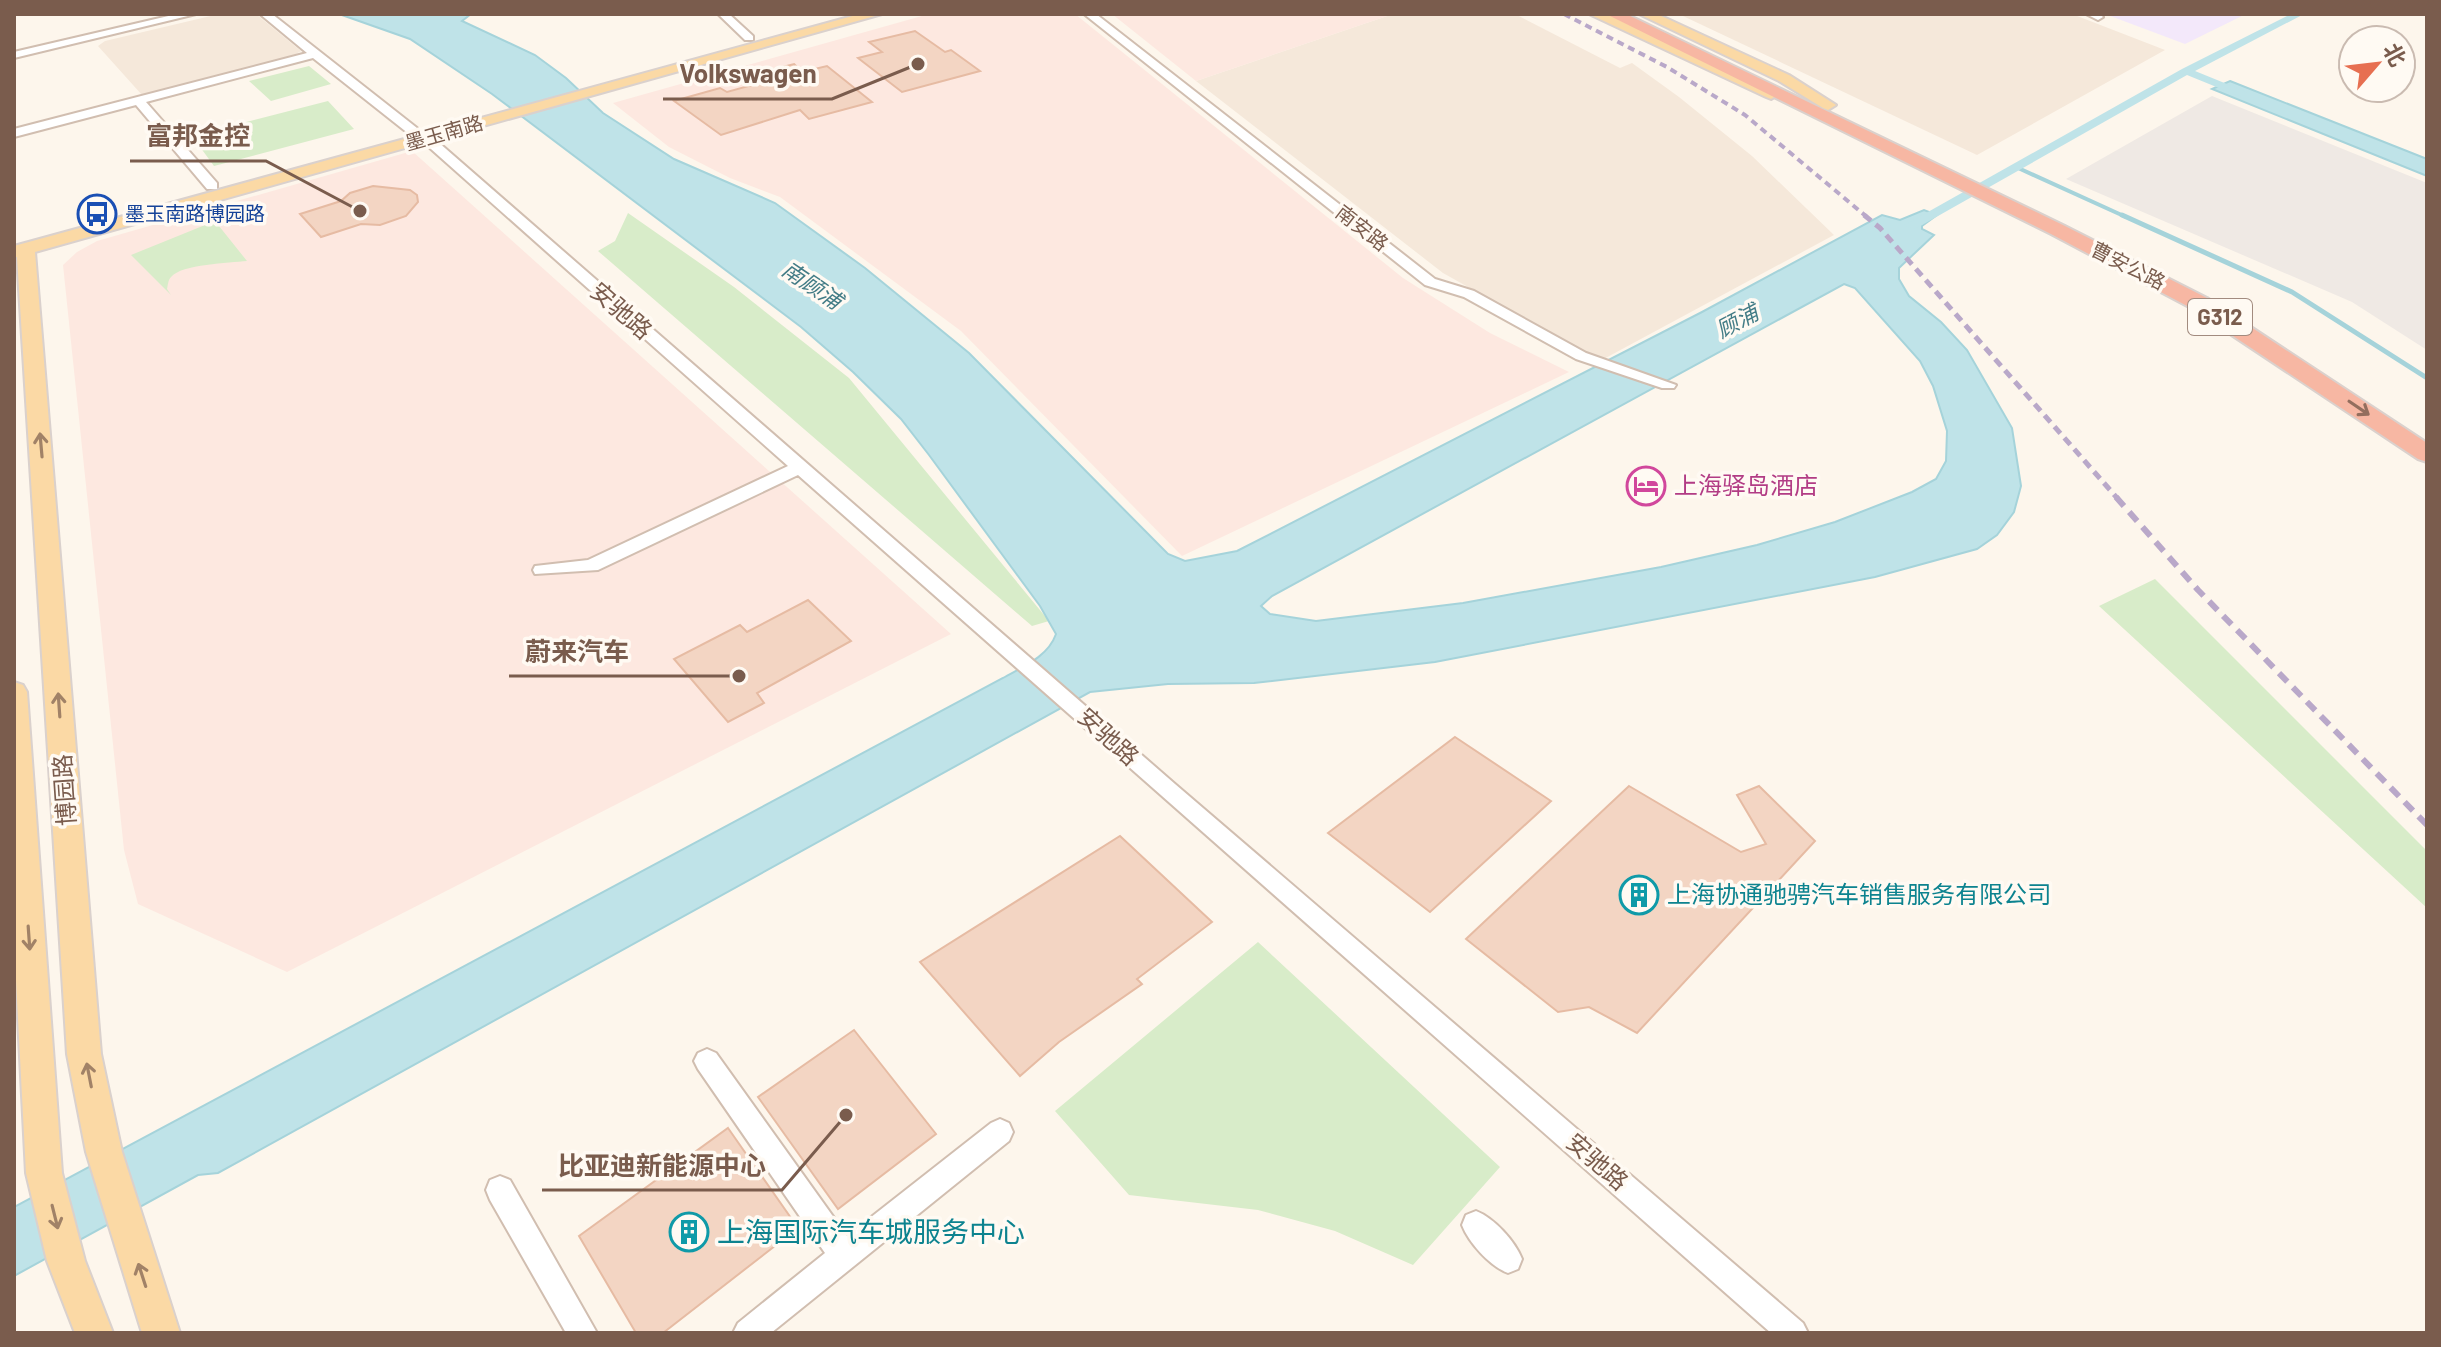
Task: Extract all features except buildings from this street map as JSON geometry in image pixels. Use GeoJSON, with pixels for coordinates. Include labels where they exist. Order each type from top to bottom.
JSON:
{"type":"FeatureCollection","features":[{"type":"Feature","properties":{"kind":"highway","name":"曹安公路"},"geometry":{"type":"LineString","coordinates":[[1614,14],[1820,107]]}},
{"type":"Feature","properties":{"kind":"highway","name":"曹安公路"},"geometry":{"type":"LineString","coordinates":[[1635,14],[2010,200],[2199,303],[2427,454]]}},
{"type":"Feature","properties":{"kind":"highway","name":"曹安公路"},"geometry":{"type":"LineString","coordinates":[[2010,200],[2139,255],[2215,296],[2427,432]]}},
{"type":"Feature","properties":{"kind":"main road","name":"墨玉南路"},"geometry":{"type":"LineString","coordinates":[[17,247],[838,14]]}},
{"type":"Feature","properties":{"kind":"main road","name":"墨玉南路"},"geometry":{"type":"LineString","coordinates":[[592,86],[875,14]]}},
{"type":"Feature","properties":{"kind":"main road","name":"曹安公路"},"geometry":{"type":"LineString","coordinates":[[1596,14],[1752,86],[1820,107]]}},
{"type":"Feature","properties":{"kind":"main road","name":"曹安公路"},"geometry":{"type":"LineString","coordinates":[[1646,14],[1784,78],[1820,107]]}},
{"type":"Feature","properties":{"kind":"main road","name":"墨玉南路"},"geometry":{"type":"LineString","coordinates":[[17,247],[212,186],[420,134]]}},
{"type":"Feature","properties":{"kind":"main road","name":"博园路"},"geometry":{"type":"LineString","coordinates":[[17,247],[48,529],[84,1054],[104,1152],[161,1333]]}},
{"type":"Feature","properties":{"kind":"main road","name":"博园路"},"geometry":{"type":"LineString","coordinates":[[14,692],[44,1173],[66,1261],[94,1333]]}},
{"type":"Feature","properties":{"kind":"street"},"geometry":{"type":"LineString","coordinates":[[14,55],[191,14]]}},
{"type":"Feature","properties":{"kind":"street","name":"安驰路"},"geometry":{"type":"LineString","coordinates":[[265,14],[420,134],[1167,790],[1793,1333]]}},
{"type":"Feature","properties":{"kind":"street"},"geometry":{"type":"LineString","coordinates":[[723,14],[749,38]]}},
{"type":"Feature","properties":{"kind":"street","name":"南安路"},"geometry":{"type":"LineString","coordinates":[[1089,14],[1430,282],[1469,294],[1598,363],[1668,385]]}},
{"type":"Feature","properties":{"kind":"street"},"geometry":{"type":"LineString","coordinates":[[14,133],[315,54]]}},
{"type":"Feature","properties":{"kind":"street"},"geometry":{"type":"LineString","coordinates":[[138,100],[212,186]]}},
{"type":"Feature","properties":{"kind":"street"},"geometry":{"type":"LineString","coordinates":[[542,570],[591,566],[800,467]]}},
{"type":"Feature","properties":{"kind":"street"},"geometry":{"type":"LineString","coordinates":[[707,1061],[844,1256]]}},
{"type":"Feature","properties":{"kind":"street"},"geometry":{"type":"LineString","coordinates":[[748,1333],[1000,1132]]}},
{"type":"Feature","properties":{"kind":"street"},"geometry":{"type":"LineString","coordinates":[[500,1190],[582,1333]]}},
{"type":"Feature","properties":{"kind":"street"},"geometry":{"type":"LineString","coordinates":[[1476,1225],[1508,1259]]}},
{"type":"Feature","properties":{"kind":"shaded area"},"geometry":{"type":"Polygon","coordinates":[[[219,14],[256,14],[301,51],[291,57],[142,95],[98,46],[105,41],[219,14]]]}},
{"type":"Feature","properties":{"kind":"shaded area"},"geometry":{"type":"Polygon","coordinates":[[[929,14],[1075,14],[1403,278],[1490,333],[1569,372],[1182,556],[961,331],[780,197],[730,178],[669,147],[613,103],[929,14]]]}},
{"type":"Feature","properties":{"kind":"shaded area"},"geometry":{"type":"Polygon","coordinates":[[[1112,14],[1393,14],[1196,81],[1112,14]]]}},
{"type":"Feature","properties":{"kind":"shaded area"},"geometry":{"type":"Polygon","coordinates":[[[1393,14],[1515,14],[1620,68],[1632,63],[1752,156],[1834,235],[1600,361],[1443,273],[1196,81],[1393,14]]]}},
{"type":"Feature","properties":{"kind":"shaded area"},"geometry":{"type":"Polygon","coordinates":[[[2072,14],[2165,50],[1977,155],[1683,16],[2072,14]]]}},
{"type":"Feature","properties":{"kind":"shaded area"},"geometry":{"type":"Polygon","coordinates":[[[2105,14],[2246,14],[2185,44],[2105,14]]]}},
{"type":"Feature","properties":{"kind":"shaded area"},"geometry":{"type":"Polygon","coordinates":[[[2212,96],[2427,183],[2427,350],[2352,302],[2066,179],[2212,96]]]}},
{"type":"Feature","properties":{"kind":"shaded area"},"geometry":{"type":"Polygon","coordinates":[[[412,151],[951,634],[287,972],[138,904],[124,850],[63,265],[77,252],[97,241],[412,151]]]}},
{"type":"Feature","properties":{"kind":"green space"},"geometry":{"type":"Polygon","coordinates":[[[309,66],[331,84],[271,101],[249,81],[309,66]]]}},
{"type":"Feature","properties":{"kind":"green space"},"geometry":{"type":"Polygon","coordinates":[[[328,101],[354,129],[214,166],[192,136],[328,101]]]}},
{"type":"Feature","properties":{"kind":"green space"},"geometry":{"type":"Polygon","coordinates":[[[628,213],[734,287],[849,378],[1049,621],[1032,626],[598,251],[615,241],[628,213]]]}},
{"type":"Feature","properties":{"kind":"green space"},"geometry":{"type":"Polygon","coordinates":[[[215,221],[247,261],[185,269],[171,277],[167,289],[171,295],[131,255],[215,221]]]}},
{"type":"Feature","properties":{"kind":"green space"},"geometry":{"type":"Polygon","coordinates":[[[2155,579],[2427,851],[2427,908],[2099,606],[2155,579]]]}},
{"type":"Feature","properties":{"kind":"green space"},"geometry":{"type":"Polygon","coordinates":[[[1258,942],[1500,1167],[1413,1265],[1335,1231],[1258,1210],[1129,1195],[1055,1111],[1258,942]]]}},
{"type":"Feature","properties":{"kind":"water","name":"南顾浦"},"geometry":{"type":"Polygon","coordinates":[[[339,14],[471,14],[462,21],[535,55],[566,78],[603,113],[674,159],[775,203],[865,268],[969,353],[1168,554],[1185,561],[1237,551],[1702,312],[1882,215],[1900,220],[1924,210],[1937,215],[1922,226],[1934,235],[1899,268],[1899,279],[1909,296],[1941,322],[1967,350],[2012,428],[2021,486],[2014,512],[1997,535],[1977,549],[1875,577],[1435,662],[1254,683],[1168,684],[1090,692],[218,1173],[198,1175],[14,1276],[14,1207],[1018,670],[1041,655],[1056,634],[1040,606],[929,455],[901,419],[853,372],[801,327],[492,94],[410,39],[339,14]],[[1844,284],[1272,596],[1261,606],[1270,614],[1316,621],[1463,603],[1661,567],[1757,545],[1835,522],[1912,492],[1936,479],[1946,461],[1947,431],[1933,386],[1920,361],[1855,288],[1844,284]]]}},
{"type":"Feature","properties":{"kind":"water"},"geometry":{"type":"Polygon","coordinates":[[[2230,81],[2427,159],[2427,176],[2212,89],[2230,81]]]}},
{"type":"Feature","properties":{"kind":"waterway","name":"顾浦"},"geometry":{"type":"LineString","coordinates":[[2186,71],[2299,14]]}},
{"type":"Feature","properties":{"kind":"waterway","name":"顾浦"},"geometry":{"type":"LineString","coordinates":[[1910,226],[2186,71]]}},
{"type":"Feature","properties":{"kind":"waterway"},"geometry":{"type":"LineString","coordinates":[[2186,71],[2245,95]]}},
{"type":"Feature","properties":{"kind":"waterway"},"geometry":{"type":"LineString","coordinates":[[2016,167],[2126,217]]}},
{"type":"Feature","properties":{"kind":"waterway"},"geometry":{"type":"LineString","coordinates":[[2122,215],[2292,292],[2427,378]]}},
{"type":"Feature","properties":{"kind":"railway"},"geometry":{"type":"LineString","coordinates":[[1564,14],[1667,67],[1745,115],[1867,217]]}},
{"type":"Feature","properties":{"kind":"railway"},"geometry":{"type":"LineString","coordinates":[[1864,215],[1880,228],[2118,499]]}},
{"type":"Feature","properties":{"kind":"railway"},"geometry":{"type":"LineString","coordinates":[[2116,497],[2198,590],[2427,825]]}},
{"type":"Feature","properties":{"kind":"place","name":"Volkswagen"},"geometry":{"type":"Point","coordinates":[918,64]}},
{"type":"Feature","properties":{"kind":"place","name":"富邦金控"},"geometry":{"type":"Point","coordinates":[360,211]}},
{"type":"Feature","properties":{"kind":"place","name":"墨玉南路博园路"},"geometry":{"type":"Point","coordinates":[97,214]}},
{"type":"Feature","properties":{"kind":"place","name":"上海驿岛酒店"},"geometry":{"type":"Point","coordinates":[1646,486]}},
{"type":"Feature","properties":{"kind":"place","name":"蔚来汽车"},"geometry":{"type":"Point","coordinates":[739,676]}},
{"type":"Feature","properties":{"kind":"place","name":"上海协通驰骋汽车销售服务有限公司"},"geometry":{"type":"Point","coordinates":[1639,895]}},
{"type":"Feature","properties":{"kind":"place","name":"比亚迪新能源中心"},"geometry":{"type":"Point","coordinates":[846,1115]}},
{"type":"Feature","properties":{"kind":"place","name":"上海国际汽车城服务中心"},"geometry":{"type":"Point","coordinates":[689,1232]}}]}
